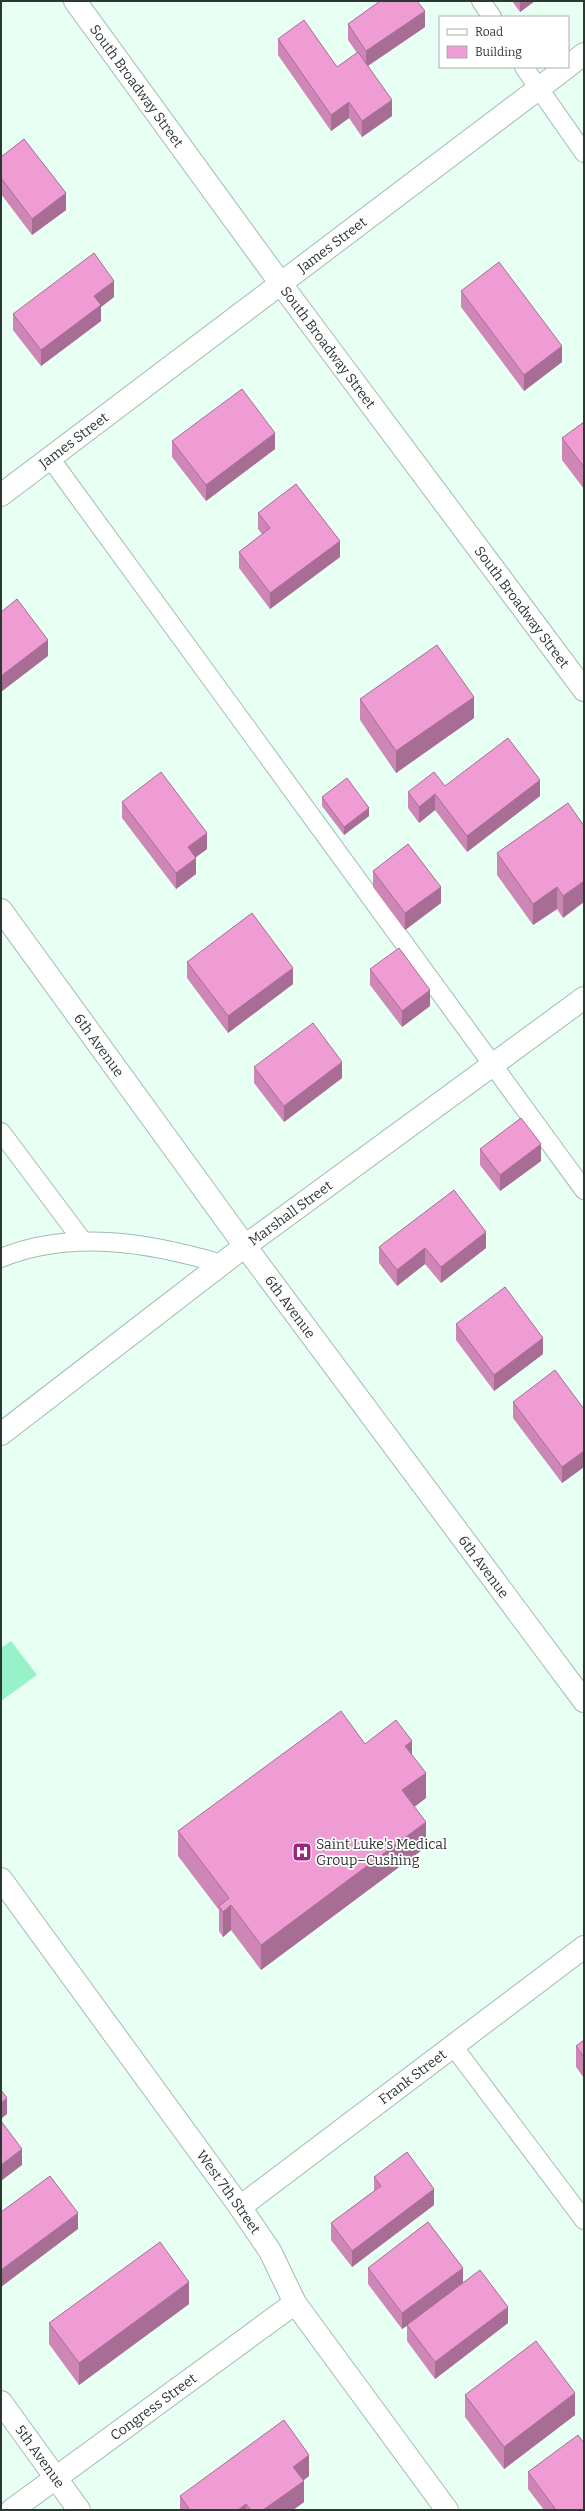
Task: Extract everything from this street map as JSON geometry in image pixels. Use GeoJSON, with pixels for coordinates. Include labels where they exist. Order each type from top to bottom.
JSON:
{"type":"FeatureCollection","features":[{"type":"Feature","properties":{"kind":"street","name":"South Broadway Street"},"geometry":{"type":"LineString","coordinates":[[75,1],[281,284],[584,690]]}},
{"type":"Feature","properties":{"kind":"street","name":"James Street"},"geometry":{"type":"LineString","coordinates":[[569,66],[584,54]]}},
{"type":"Feature","properties":{"kind":"street","name":"James Street"},"geometry":{"type":"LineString","coordinates":[[1,495],[567,68]]}},
{"type":"Feature","properties":{"kind":"street","name":"6th Avenue"},"geometry":{"type":"LineString","coordinates":[[3,917],[245,1246],[584,1701]]}},
{"type":"Feature","properties":{"kind":"street","name":"Marshall Street"},"geometry":{"type":"LineString","coordinates":[[1,1434],[245,1246],[584,998]]}},
{"type":"Feature","properties":{"kind":"street","name":"West 7th Street"},"geometry":{"type":"LineString","coordinates":[[1,1879],[240,2207],[270,2251],[295,2303],[447,2510]]}},
{"type":"Feature","properties":{"kind":"street","name":"Frank Street"},"geometry":{"type":"LineString","coordinates":[[240,2207],[584,1947]]}},
{"type":"Feature","properties":{"kind":"street","name":"Congress Street"},"geometry":{"type":"LineString","coordinates":[[12,2510],[55,2477],[295,2303]]}},
{"type":"Feature","properties":{"kind":"street","name":"5th Avenue"},"geometry":{"type":"LineString","coordinates":[[1,2402],[79,2510]]}},
{"type":"Feature","properties":{"kind":"lane"},"geometry":{"type":"LineString","coordinates":[[481,1],[491,16]]}},
{"type":"Feature","properties":{"kind":"lane"},"geometry":{"type":"LineString","coordinates":[[525,68],[538,89],[584,152]]}},
{"type":"Feature","properties":{"kind":"lane"},"geometry":{"type":"LineString","coordinates":[[50,458],[584,1190]]}},
{"type":"Feature","properties":{"kind":"lane"},"geometry":{"type":"LineString","coordinates":[[1,1132],[82,1240]]}},
{"type":"Feature","properties":{"kind":"lane"},"geometry":{"type":"LineString","coordinates":[[1,1258],[24,1248],[82,1240],[172,1249],[222,1264]]}},
{"type":"Feature","properties":{"kind":"lane"},"geometry":{"type":"LineString","coordinates":[[453,2046],[584,2220]]}},
{"type":"Feature","properties":{"kind":"green space"},"geometry":{"type":"Polygon","coordinates":[[[11,1641],[37,1675],[1,1701],[1,1648],[11,1641]]]}},
{"type":"Feature","properties":{"kind":"building"},"geometry":{"type":"Polygon","coordinates":[[[380,1],[417,1],[425,11],[366,51],[348,24],[380,1]]]}},
{"type":"Feature","properties":{"kind":"building"},"geometry":{"type":"Polygon","coordinates":[[[304,20],[337,67],[358,52],[392,100],[362,121],[349,102],[331,115],[278,39],[304,20]]]}},
{"type":"Feature","properties":{"kind":"building"},"geometry":{"type":"Polygon","coordinates":[[[24,139],[66,193],[32,219],[1,178],[1,157],[24,139]]]}},
{"type":"Feature","properties":{"kind":"building"},"geometry":{"type":"Polygon","coordinates":[[[94,253],[114,281],[94,296],[101,305],[41,350],[13,314],[94,253]]]}},
{"type":"Feature","properties":{"kind":"building"},"geometry":{"type":"Polygon","coordinates":[[[499,262],[562,346],[524,375],[461,291],[499,262]]]}},
{"type":"Feature","properties":{"kind":"building"},"geometry":{"type":"Polygon","coordinates":[[[242,389],[275,433],[206,485],[172,441],[242,389]]]}},
{"type":"Feature","properties":{"kind":"building"},"geometry":{"type":"Polygon","coordinates":[[[584,422],[584,467],[562,438],[584,422]]]}},
{"type":"Feature","properties":{"kind":"building"},"geometry":{"type":"Polygon","coordinates":[[[296,484],[340,541],[270,593],[239,552],[270,528],[258,513],[296,484]]]}},
{"type":"Feature","properties":{"kind":"building"},"geometry":{"type":"Polygon","coordinates":[[[17,599],[48,640],[1,676],[1,612],[17,599]]]}},
{"type":"Feature","properties":{"kind":"building"},"geometry":{"type":"Polygon","coordinates":[[[437,645],[474,697],[396,751],[360,699],[437,645]]]}},
{"type":"Feature","properties":{"kind":"building"},"geometry":{"type":"Polygon","coordinates":[[[508,738],[540,780],[467,836],[435,794],[419,807],[408,792],[434,772],[445,786],[508,738]]]}},
{"type":"Feature","properties":{"kind":"building"},"geometry":{"type":"Polygon","coordinates":[[[161,772],[207,833],[188,847],[196,858],[176,873],[122,802],[161,772]]]}},
{"type":"Feature","properties":{"kind":"building"},"geometry":{"type":"Polygon","coordinates":[[[347,778],[369,808],[344,827],[322,797],[347,778]]]}},
{"type":"Feature","properties":{"kind":"building"},"geometry":{"type":"Polygon","coordinates":[[[568,803],[584,826],[584,881],[563,896],[557,887],[533,904],[497,853],[568,803]]]}},
{"type":"Feature","properties":{"kind":"building"},"geometry":{"type":"Polygon","coordinates":[[[408,844],[441,887],[405,913],[373,871],[408,844]]]}},
{"type":"Feature","properties":{"kind":"building"},"geometry":{"type":"Polygon","coordinates":[[[252,913],[293,968],[228,1016],[187,962],[252,913]]]}},
{"type":"Feature","properties":{"kind":"building"},"geometry":{"type":"Polygon","coordinates":[[[399,948],[430,990],[402,1011],[370,969],[399,948]]]}},
{"type":"Feature","properties":{"kind":"building"},"geometry":{"type":"Polygon","coordinates":[[[313,1023],[342,1062],[284,1106],[254,1067],[313,1023]]]}},
{"type":"Feature","properties":{"kind":"building"},"geometry":{"type":"Polygon","coordinates":[[[521,1118],[541,1144],[500,1175],[480,1149],[521,1118]]]}},
{"type":"Feature","properties":{"kind":"building"},"geometry":{"type":"Polygon","coordinates":[[[454,1190],[486,1232],[441,1267],[425,1248],[397,1270],[379,1247],[454,1190]]]}},
{"type":"Feature","properties":{"kind":"building"},"geometry":{"type":"Polygon","coordinates":[[[505,1287],[543,1338],[494,1375],[456,1324],[505,1287]]]}},
{"type":"Feature","properties":{"kind":"building"},"geometry":{"type":"Polygon","coordinates":[[[555,1370],[584,1409],[584,1451],[562,1467],[513,1402],[555,1370]]]}},
{"type":"Feature","properties":{"kind":"building","name":"Saint Luke's Medical Group–Cushing"},"geometry":{"type":"Polygon","coordinates":[[[341,1711],[365,1744],[396,1720],[412,1741],[405,1746],[426,1773],[402,1790],[426,1822],[261,1945],[231,1905],[223,1912],[219,1906],[229,1898],[178,1831],[341,1711]]]}},
{"type":"Feature","properties":{"kind":"building"},"geometry":{"type":"Polygon","coordinates":[[[584,2040],[584,2057],[576,2046],[584,2040]]]}},
{"type":"Feature","properties":{"kind":"building"},"geometry":{"type":"Polygon","coordinates":[[[1,2090],[7,2098],[1,2103],[1,2090]]]}},
{"type":"Feature","properties":{"kind":"building"},"geometry":{"type":"Polygon","coordinates":[[[1,2121],[22,2149],[1,2165],[1,2121]]]}},
{"type":"Feature","properties":{"kind":"building"},"geometry":{"type":"Polygon","coordinates":[[[407,2152],[434,2189],[352,2251],[331,2223],[381,2186],[374,2177],[407,2152]]]}},
{"type":"Feature","properties":{"kind":"building"},"geometry":{"type":"Polygon","coordinates":[[[50,2176],[78,2213],[1,2270],[1,2212],[50,2176]]]}},
{"type":"Feature","properties":{"kind":"building"},"geometry":{"type":"Polygon","coordinates":[[[428,2222],[463,2268],[402,2313],[368,2268],[428,2222]]]}},
{"type":"Feature","properties":{"kind":"building"},"geometry":{"type":"Polygon","coordinates":[[[160,2242],[189,2282],[79,2363],[49,2323],[160,2242]]]}},
{"type":"Feature","properties":{"kind":"building"},"geometry":{"type":"Polygon","coordinates":[[[480,2270],[508,2307],[435,2362],[407,2325],[480,2270]]]}},
{"type":"Feature","properties":{"kind":"building"},"geometry":{"type":"Polygon","coordinates":[[[536,2341],[575,2393],[504,2447],[465,2395],[536,2341]]]}},
{"type":"Feature","properties":{"kind":"building"},"geometry":{"type":"Polygon","coordinates":[[[284,2420],[309,2455],[293,2467],[304,2481],[263,2510],[251,2510],[246,2504],[238,2510],[190,2510],[180,2496],[284,2420]]]}},
{"type":"Feature","properties":{"kind":"building"},"geometry":{"type":"Polygon","coordinates":[[[578,2435],[584,2443],[584,2510],[556,2510],[528,2472],[578,2435]]]}},
{"type":"Feature","properties":{"kind":"place","name":"Saint Luke's Medical Group–Cushing"},"geometry":{"type":"Point","coordinates":[302,1852]}}]}
